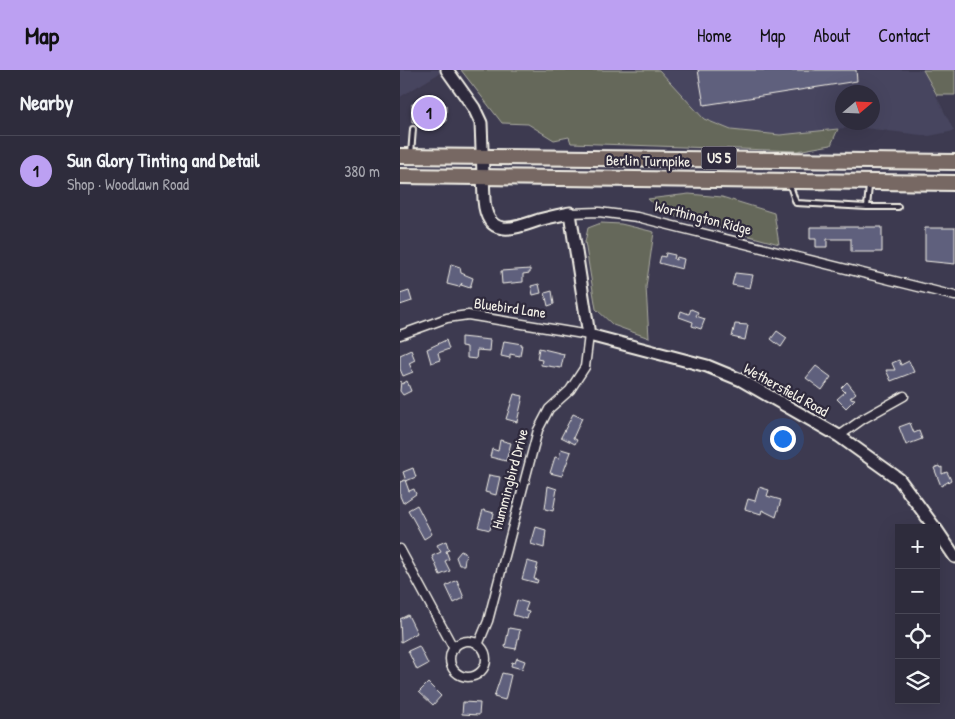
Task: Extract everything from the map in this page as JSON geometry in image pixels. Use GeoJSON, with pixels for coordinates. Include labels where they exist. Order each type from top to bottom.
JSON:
{"type":"FeatureCollection","features":[{"type":"Feature","properties":{"kind":"highway","name":"Berlin Turnpike"},"geometry":{"type":"LineString","coordinates":[[406,156],[955,162]]}},
{"type":"Feature","properties":{"kind":"highway","name":"Berlin Turnpike"},"geometry":{"type":"LineString","coordinates":[[400,176],[955,183]]}},
{"type":"Feature","properties":{"kind":"street","name":"Worthington Ridge"},"geometry":{"type":"LineString","coordinates":[[447,70],[478,115],[483,133],[485,211],[489,220],[496,226],[514,229],[570,213],[607,212],[654,221],[955,296]]}},
{"type":"Feature","properties":{"kind":"street","name":"Hummingbird Drive"},"geometry":{"type":"LineString","coordinates":[[478,645],[488,621],[538,430],[549,410],[570,390],[585,367],[589,334],[570,213]]}},
{"type":"Feature","properties":{"kind":"street","name":"Bluebird Lane"},"geometry":{"type":"LineString","coordinates":[[400,335],[447,318],[468,315],[589,334]]}},
{"type":"Feature","properties":{"kind":"street","name":"Wethersfield Road"},"geometry":{"type":"LineString","coordinates":[[589,334],[707,366],[742,380],[839,436],[898,479],[932,524]]}},
{"type":"Feature","properties":{"kind":"street"},"geometry":{"type":"LineString","coordinates":[[839,436],[863,419],[904,396]]}},
{"type":"Feature","properties":{"kind":"street","name":"Wethersfield Road"},"geometry":{"type":"LineString","coordinates":[[940,535],[955,557]]}},
{"type":"Feature","properties":{"kind":"street"},"geometry":{"type":"LineString","coordinates":[[400,549],[454,649]]}},
{"type":"Feature","properties":{"kind":"street"},"geometry":{"type":"LineString","coordinates":[[466,642],[478,645],[484,653],[485,664],[481,672],[472,677],[462,676],[453,669],[450,658],[454,649],[466,642]]}},
{"type":"Feature","properties":{"kind":"lane"},"geometry":{"type":"LineString","coordinates":[[406,156],[413,129]]}},
{"type":"Feature","properties":{"kind":"lane"},"geometry":{"type":"LineString","coordinates":[[788,180],[796,203],[898,207]]}},
{"type":"Feature","properties":{"kind":"lane"},"geometry":{"type":"LineString","coordinates":[[867,207],[869,181]]}},
{"type":"Feature","properties":{"kind":"shaded area"},"geometry":{"type":"Polygon","coordinates":[[[400,70],[445,70],[400,97],[400,70]]]}},
{"type":"Feature","properties":{"kind":"shaded area"},"geometry":{"type":"Polygon","coordinates":[[[659,70],[923,70],[954,131],[929,136],[880,130],[880,85],[835,85],[835,129],[780,135],[731,130],[704,119],[659,70]]]}},
{"type":"Feature","properties":{"kind":"green space"},"geometry":{"type":"Polygon","coordinates":[[[461,70],[659,70],[704,119],[731,130],[780,135],[838,130],[831,145],[797,151],[571,143],[569,137],[554,140],[528,124],[502,123],[461,70]]]}},
{"type":"Feature","properties":{"kind":"green space"},"geometry":{"type":"Polygon","coordinates":[[[923,70],[955,70],[955,95],[937,95],[923,70]]]}},
{"type":"Feature","properties":{"kind":"green space"},"geometry":{"type":"Polygon","coordinates":[[[689,194],[722,197],[774,213],[779,244],[664,213],[648,199],[689,194]]]}},
{"type":"Feature","properties":{"kind":"green space"},"geometry":{"type":"Polygon","coordinates":[[[601,223],[621,224],[654,232],[646,287],[649,338],[613,325],[596,309],[585,242],[588,228],[601,223]]]}},
{"type":"Feature","properties":{"kind":"building"},"geometry":{"type":"Polygon","coordinates":[[[698,70],[856,70],[857,81],[704,105],[698,70]]]}},
{"type":"Feature","properties":{"kind":"building"},"geometry":{"type":"Polygon","coordinates":[[[412,104],[446,105],[446,122],[412,122],[412,104]]]}},
{"type":"Feature","properties":{"kind":"building"},"geometry":{"type":"Polygon","coordinates":[[[810,227],[882,227],[882,252],[851,252],[851,239],[827,239],[827,247],[816,247],[816,239],[810,239],[810,227]]]}},
{"type":"Feature","properties":{"kind":"building"},"geometry":{"type":"Polygon","coordinates":[[[925,228],[955,228],[955,264],[925,261],[925,228]]]}},
{"type":"Feature","properties":{"kind":"building"},"geometry":{"type":"Polygon","coordinates":[[[666,253],[675,255],[674,259],[676,260],[677,257],[684,259],[682,269],[659,263],[661,256],[665,257],[666,253]]]}},
{"type":"Feature","properties":{"kind":"building"},"geometry":{"type":"Polygon","coordinates":[[[451,264],[460,267],[461,273],[473,278],[470,288],[461,285],[462,283],[459,287],[447,284],[451,264]]]}},
{"type":"Feature","properties":{"kind":"building"},"geometry":{"type":"Polygon","coordinates":[[[530,269],[530,273],[523,274],[523,282],[502,284],[501,271],[530,269]]]}},
{"type":"Feature","properties":{"kind":"building"},"geometry":{"type":"Polygon","coordinates":[[[735,273],[753,275],[750,288],[732,285],[735,273]]]}},
{"type":"Feature","properties":{"kind":"building"},"geometry":{"type":"Polygon","coordinates":[[[539,284],[541,293],[533,295],[531,286],[539,284]]]}},
{"type":"Feature","properties":{"kind":"building"},"geometry":{"type":"Polygon","coordinates":[[[409,291],[412,301],[400,305],[400,294],[409,291]]]}},
{"type":"Feature","properties":{"kind":"building"},"geometry":{"type":"Polygon","coordinates":[[[552,291],[554,304],[548,306],[545,293],[552,291]]]}},
{"type":"Feature","properties":{"kind":"building"},"geometry":{"type":"Polygon","coordinates":[[[691,309],[698,312],[696,316],[705,319],[701,329],[692,326],[693,322],[679,317],[681,311],[689,314],[691,309]]]}},
{"type":"Feature","properties":{"kind":"building"},"geometry":{"type":"Polygon","coordinates":[[[735,324],[748,325],[745,340],[732,337],[735,324]]]}},
{"type":"Feature","properties":{"kind":"building"},"geometry":{"type":"Polygon","coordinates":[[[777,331],[787,338],[781,347],[771,339],[777,331]]]}},
{"type":"Feature","properties":{"kind":"building"},"geometry":{"type":"Polygon","coordinates":[[[461,337],[490,340],[489,351],[477,350],[476,359],[467,358],[467,347],[461,346],[461,337]]]}},
{"type":"Feature","properties":{"kind":"building"},"geometry":{"type":"Polygon","coordinates":[[[446,340],[449,349],[438,353],[440,360],[431,363],[427,349],[446,340]]]}},
{"type":"Feature","properties":{"kind":"building"},"geometry":{"type":"Polygon","coordinates":[[[504,341],[522,344],[520,356],[510,354],[510,358],[501,356],[504,341]]]}},
{"type":"Feature","properties":{"kind":"building"},"geometry":{"type":"Polygon","coordinates":[[[539,348],[564,354],[561,368],[541,365],[542,360],[537,359],[539,348]]]}},
{"type":"Feature","properties":{"kind":"building"},"geometry":{"type":"Polygon","coordinates":[[[411,350],[415,360],[409,363],[413,372],[403,376],[400,369],[400,355],[411,350]]]}},
{"type":"Feature","properties":{"kind":"building"},"geometry":{"type":"Polygon","coordinates":[[[899,360],[901,365],[909,361],[914,372],[891,381],[886,370],[895,370],[892,363],[899,360]]]}},
{"type":"Feature","properties":{"kind":"building"},"geometry":{"type":"Polygon","coordinates":[[[816,366],[831,377],[822,390],[806,378],[816,366]]]}},
{"type":"Feature","properties":{"kind":"building"},"geometry":{"type":"Polygon","coordinates":[[[401,381],[402,384],[407,381],[411,391],[403,395],[400,391],[401,381]]]}},
{"type":"Feature","properties":{"kind":"building"},"geometry":{"type":"Polygon","coordinates":[[[847,382],[856,393],[850,398],[855,399],[846,408],[837,399],[845,392],[841,388],[847,382]]]}},
{"type":"Feature","properties":{"kind":"building"},"geometry":{"type":"Polygon","coordinates":[[[514,394],[523,396],[517,422],[506,419],[514,394]]]}},
{"type":"Feature","properties":{"kind":"building"},"geometry":{"type":"Polygon","coordinates":[[[573,414],[582,418],[573,438],[577,440],[575,444],[561,437],[573,414]]]}},
{"type":"Feature","properties":{"kind":"building"},"geometry":{"type":"Polygon","coordinates":[[[910,423],[914,433],[919,431],[922,439],[906,445],[899,427],[910,423]]]}},
{"type":"Feature","properties":{"kind":"building"},"geometry":{"type":"Polygon","coordinates":[[[500,440],[511,443],[506,461],[490,457],[492,449],[498,451],[500,440]]]}},
{"type":"Feature","properties":{"kind":"building"},"geometry":{"type":"Polygon","coordinates":[[[561,449],[571,452],[562,476],[550,473],[555,457],[559,458],[561,449]]]}},
{"type":"Feature","properties":{"kind":"building"},"geometry":{"type":"Polygon","coordinates":[[[939,466],[940,468],[942,467],[942,474],[947,472],[951,480],[941,486],[934,468],[939,466]]]}},
{"type":"Feature","properties":{"kind":"building"},"geometry":{"type":"Polygon","coordinates":[[[413,468],[416,477],[406,481],[403,472],[413,468]]]}},
{"type":"Feature","properties":{"kind":"building"},"geometry":{"type":"Polygon","coordinates":[[[489,475],[500,477],[496,495],[485,492],[489,475]]]}},
{"type":"Feature","properties":{"kind":"building"},"geometry":{"type":"Polygon","coordinates":[[[405,480],[409,491],[414,489],[416,494],[403,503],[400,496],[400,482],[405,480]]]}},
{"type":"Feature","properties":{"kind":"building"},"geometry":{"type":"Polygon","coordinates":[[[548,486],[557,489],[553,511],[545,509],[548,486]]]}},
{"type":"Feature","properties":{"kind":"building"},"geometry":{"type":"Polygon","coordinates":[[[759,487],[769,490],[767,496],[781,500],[776,517],[762,510],[761,514],[745,509],[748,499],[755,501],[759,487]]]}},
{"type":"Feature","properties":{"kind":"building"},"geometry":{"type":"Polygon","coordinates":[[[417,505],[432,534],[424,539],[408,510],[417,505]]]}},
{"type":"Feature","properties":{"kind":"building"},"geometry":{"type":"Polygon","coordinates":[[[483,510],[494,513],[490,530],[478,527],[483,510]]]}},
{"type":"Feature","properties":{"kind":"building"},"geometry":{"type":"Polygon","coordinates":[[[536,527],[546,530],[544,548],[531,544],[536,527]]]}},
{"type":"Feature","properties":{"kind":"building"},"geometry":{"type":"Polygon","coordinates":[[[446,541],[449,550],[446,551],[449,559],[445,561],[450,571],[440,575],[432,556],[441,552],[437,545],[446,541]]]}},
{"type":"Feature","properties":{"kind":"building"},"geometry":{"type":"Polygon","coordinates":[[[461,551],[466,553],[464,565],[459,565],[456,557],[461,551]]]}},
{"type":"Feature","properties":{"kind":"building"},"geometry":{"type":"Polygon","coordinates":[[[527,561],[538,564],[534,579],[538,580],[537,583],[522,579],[527,561]]]}},
{"type":"Feature","properties":{"kind":"building"},"geometry":{"type":"Polygon","coordinates":[[[457,580],[464,598],[454,603],[446,586],[457,580]]]}},
{"type":"Feature","properties":{"kind":"building"},"geometry":{"type":"Polygon","coordinates":[[[517,600],[528,603],[525,611],[529,612],[527,619],[513,615],[517,600]]]}},
{"type":"Feature","properties":{"kind":"building"},"geometry":{"type":"Polygon","coordinates":[[[408,615],[417,633],[401,642],[400,619],[408,615]]]}},
{"type":"Feature","properties":{"kind":"building"},"geometry":{"type":"Polygon","coordinates":[[[509,628],[520,630],[516,649],[505,647],[509,628]]]}},
{"type":"Feature","properties":{"kind":"building"},"geometry":{"type":"Polygon","coordinates":[[[419,646],[428,664],[417,670],[408,651],[419,646]]]}},
{"type":"Feature","properties":{"kind":"building"},"geometry":{"type":"Polygon","coordinates":[[[517,658],[525,661],[522,669],[511,666],[512,662],[515,663],[517,658]]]}},
{"type":"Feature","properties":{"kind":"building"},"geometry":{"type":"Polygon","coordinates":[[[502,673],[511,675],[505,700],[494,697],[502,673]]]}},
{"type":"Feature","properties":{"kind":"building"},"geometry":{"type":"Polygon","coordinates":[[[428,683],[441,696],[433,705],[419,692],[428,683]]]}},
{"type":"Feature","properties":{"kind":"building"},"geometry":{"type":"Polygon","coordinates":[[[463,702],[480,703],[479,715],[462,714],[463,702]]]}},
{"type":"Feature","properties":{"kind":"place","name":"Sun Glory Tinting and Detail"},"geometry":{"type":"Point","coordinates":[429,113]}}]}
